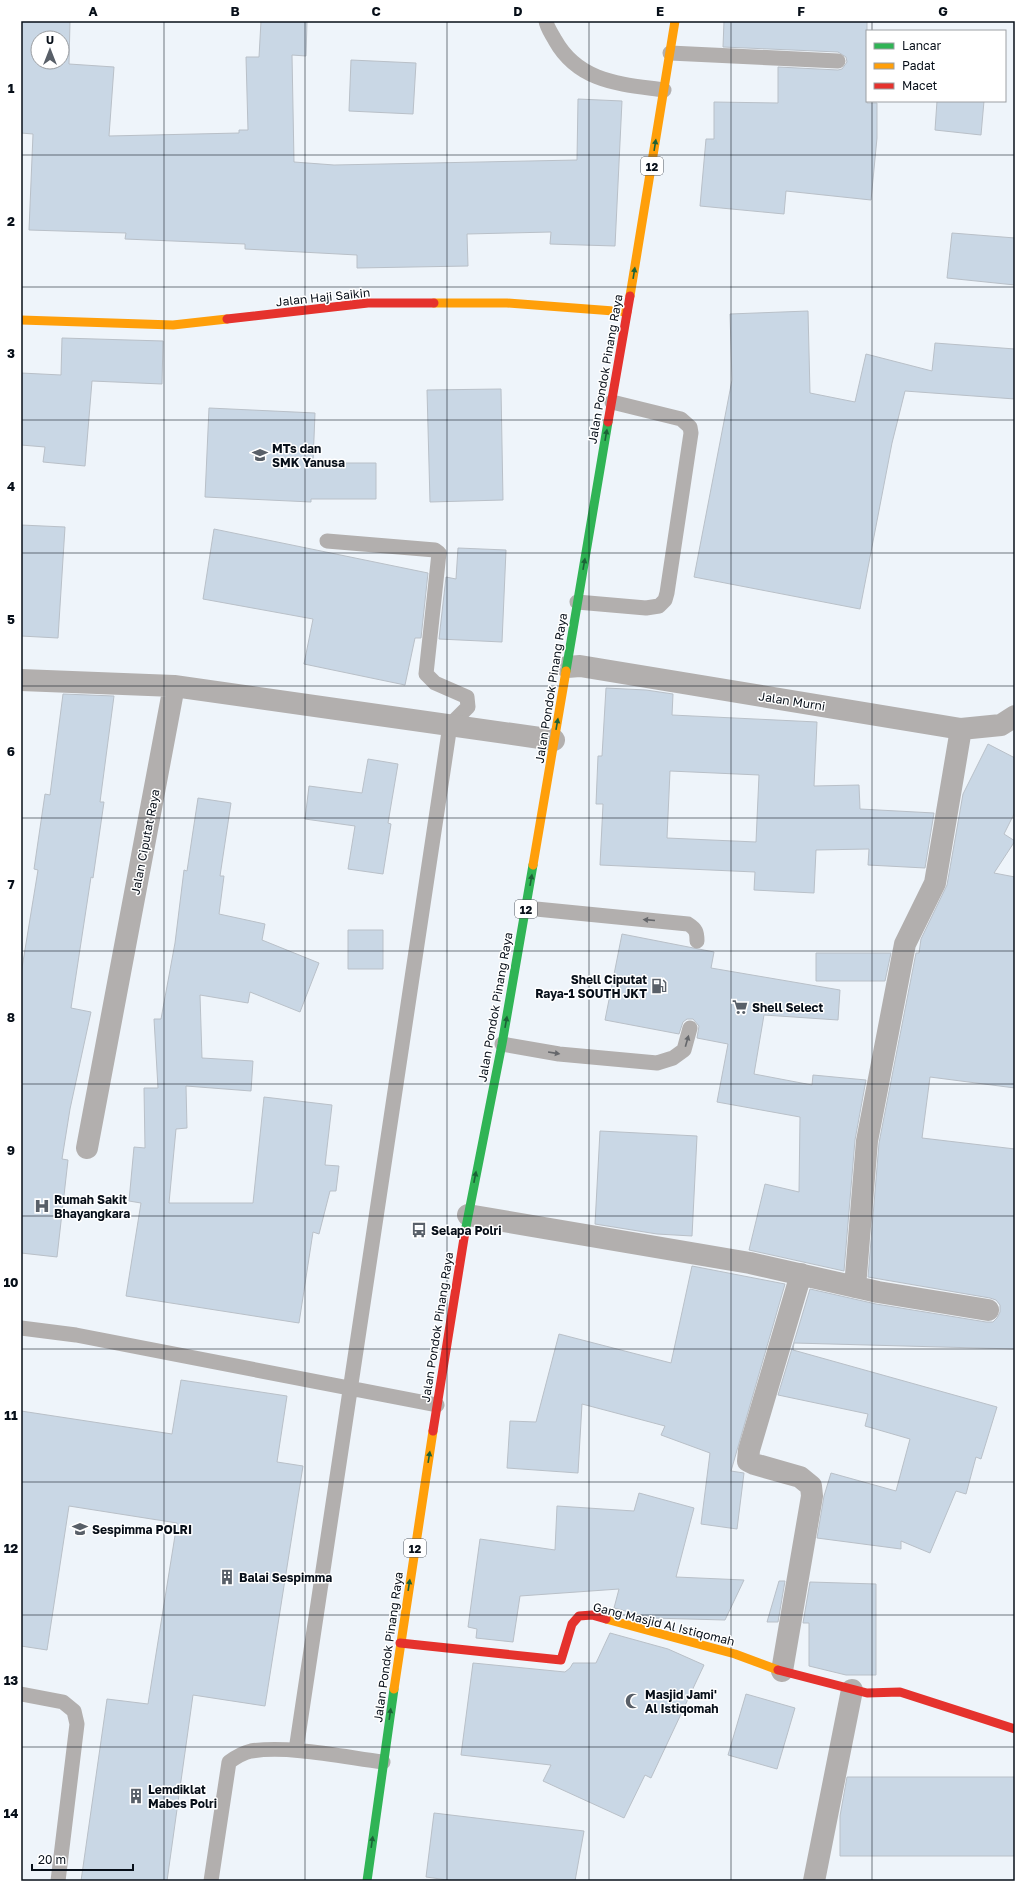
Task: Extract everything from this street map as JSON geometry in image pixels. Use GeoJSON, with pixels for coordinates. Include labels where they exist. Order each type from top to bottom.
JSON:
{"type":"FeatureCollection","features":[{"type":"Feature","properties":{"kind":"main road","name":"Jalan Pondok Pinang Raya"},"geometry":{"type":"LineString","coordinates":[[367,1881],[400,1643],[468,1215],[502,1044],[526,908],[675,21]]}},
{"type":"Feature","properties":{"kind":"main road","name":"Jalan Haji Saikin"},"geometry":{"type":"LineString","coordinates":[[21,320],[173,325],[368,303],[507,303],[627,312]]}},
{"type":"Feature","properties":{"kind":"main road","name":"Gang Masjid Al Istiqomah"},"geometry":{"type":"LineString","coordinates":[[400,1643],[562,1660],[572,1624],[579,1616],[592,1615],[735,1654],[782,1671],[852,1690],[867,1693],[900,1692],[1015,1729]]}},
{"type":"Feature","properties":{"kind":"street","name":"Jalan Murni"},"geometry":{"type":"LineString","coordinates":[[566,667],[580,666],[961,729],[1001,725],[1015,716]]}},
{"type":"Feature","properties":{"kind":"street"},"geometry":{"type":"LineString","coordinates":[[21,680],[174,686],[554,740]]}},
{"type":"Feature","properties":{"kind":"street","name":"Jalan Ciputat Raya"},"geometry":{"type":"LineString","coordinates":[[87,1148],[174,686]]}},
{"type":"Feature","properties":{"kind":"street"},"geometry":{"type":"LineString","coordinates":[[855,1287],[868,1134],[905,944],[935,883],[961,729]]}},
{"type":"Feature","properties":{"kind":"street"},"geometry":{"type":"LineString","coordinates":[[468,1215],[750,1263],[878,1292],[988,1310]]}},
{"type":"Feature","properties":{"kind":"street"},"geometry":{"type":"LineString","coordinates":[[782,1671],[812,1496],[811,1486],[800,1477],[748,1461],[749,1450],[801,1274]]}},
{"type":"Feature","properties":{"kind":"street"},"geometry":{"type":"LineString","coordinates":[[814,1881],[852,1690]]}},
{"type":"Feature","properties":{"kind":"lane"},"geometry":{"type":"LineString","coordinates":[[546,21],[561,51],[583,71],[610,82],[664,90]]}},
{"type":"Feature","properties":{"kind":"lane"},"geometry":{"type":"LineString","coordinates":[[670,53],[838,61]]}},
{"type":"Feature","properties":{"kind":"lane"},"geometry":{"type":"LineString","coordinates":[[577,602],[646,608],[659,606],[665,600],[667,593],[691,433],[690,427],[681,419],[612,402]]}},
{"type":"Feature","properties":{"kind":"lane"},"geometry":{"type":"LineString","coordinates":[[296,1750],[450,725],[468,707],[467,697],[435,683],[426,674],[439,553],[435,550],[328,541]]}},
{"type":"Feature","properties":{"kind":"lane"},"geometry":{"type":"LineString","coordinates":[[526,908],[688,924],[695,928],[697,933],[697,941]]}},
{"type":"Feature","properties":{"kind":"lane"},"geometry":{"type":"LineString","coordinates":[[502,1044],[559,1054],[657,1063],[673,1058],[684,1050],[690,1028]]}},
{"type":"Feature","properties":{"kind":"lane"},"geometry":{"type":"LineString","coordinates":[[21,1328],[76,1335],[438,1405]]}},
{"type":"Feature","properties":{"kind":"lane"},"geometry":{"type":"LineString","coordinates":[[21,1694],[63,1702],[74,1711],[77,1724],[58,1881]]}},
{"type":"Feature","properties":{"kind":"lane"},"geometry":{"type":"LineString","coordinates":[[211,1881],[229,1762],[238,1755],[252,1751],[296,1750],[383,1762]]}},
{"type":"Feature","properties":{"kind":"building"},"geometry":{"type":"Polygon","coordinates":[[[21,21],[70,21],[70,30],[30,30],[30,70],[70,70],[70,64],[114,67],[109,136],[239,133],[239,130],[248,130],[246,57],[259,57],[261,21],[307,21],[306,56],[292,55],[294,162],[334,165],[577,160],[578,99],[622,101],[615,246],[550,244],[551,232],[467,234],[468,266],[357,268],[357,255],[245,249],[245,244],[125,239],[126,233],[29,230],[33,134],[21,133],[21,21]]]}},
{"type":"Feature","properties":{"kind":"building"},"geometry":{"type":"Polygon","coordinates":[[[724,21],[867,21],[866,102],[877,103],[877,138],[871,200],[786,191],[784,214],[700,206],[706,139],[714,139],[714,102],[778,103],[778,67],[838,70],[842,69],[847,62],[846,57],[838,52],[723,47],[724,21]]]}},
{"type":"Feature","properties":{"kind":"building"},"geometry":{"type":"Polygon","coordinates":[[[351,60],[416,63],[413,114],[349,111],[351,60]]]}},
{"type":"Feature","properties":{"kind":"building"},"geometry":{"type":"Polygon","coordinates":[[[937,102],[984,102],[981,135],[935,130],[937,102]]]}},
{"type":"Feature","properties":{"kind":"building"},"geometry":{"type":"Polygon","coordinates":[[[952,233],[1015,238],[1015,285],[947,278],[952,233]]]}},
{"type":"Feature","properties":{"kind":"building"},"geometry":{"type":"Polygon","coordinates":[[[808,311],[810,393],[855,402],[866,354],[932,371],[935,343],[1015,349],[1015,399],[905,391],[892,443],[860,609],[694,577],[732,380],[730,314],[808,311]]]}},
{"type":"Feature","properties":{"kind":"building"},"geometry":{"type":"Polygon","coordinates":[[[62,338],[163,341],[162,384],[92,381],[85,466],[43,462],[45,447],[21,445],[21,373],[61,375],[62,338]]]}},
{"type":"Feature","properties":{"kind":"building"},"geometry":{"type":"Polygon","coordinates":[[[501,389],[503,500],[430,502],[427,390],[501,389]]]}},
{"type":"Feature","properties":{"kind":"building","name":"MTs dan SMK Yanusa"},"geometry":{"type":"Polygon","coordinates":[[[209,408],[315,413],[313,463],[376,463],[376,499],[311,499],[311,502],[205,497],[209,408]]]}},
{"type":"Feature","properties":{"kind":"building"},"geometry":{"type":"Polygon","coordinates":[[[21,525],[65,527],[58,638],[21,636],[21,525]]]}},
{"type":"Feature","properties":{"kind":"building"},"geometry":{"type":"Polygon","coordinates":[[[214,529],[428,573],[421,638],[415,638],[405,685],[304,664],[313,619],[203,599],[214,529]]]}},
{"type":"Feature","properties":{"kind":"building"},"geometry":{"type":"Polygon","coordinates":[[[458,548],[506,550],[502,642],[439,639],[446,577],[456,579],[458,548]]]}},
{"type":"Feature","properties":{"kind":"building"},"geometry":{"type":"Polygon","coordinates":[[[606,688],[646,690],[673,694],[672,715],[817,722],[814,786],[859,785],[860,809],[934,813],[925,868],[868,865],[869,849],[816,850],[814,893],[754,890],[755,872],[600,865],[603,804],[596,804],[598,756],[602,756],[606,688]],[[670,771],[667,838],[756,842],[759,775],[670,771]]]}},
{"type":"Feature","properties":{"kind":"building"},"geometry":{"type":"Polygon","coordinates":[[[63,694],[114,696],[100,802],[104,802],[71,1008],[91,1012],[70,1109],[62,1159],[68,1160],[57,1257],[21,1253],[21,974],[38,870],[34,869],[45,794],[50,795],[63,694]]]}},
{"type":"Feature","properties":{"kind":"building"},"geometry":{"type":"Polygon","coordinates":[[[988,744],[1015,758],[1015,812],[1004,834],[1015,841],[994,873],[1015,877],[1015,1088],[930,1077],[922,1138],[1015,1149],[1015,1349],[794,1343],[793,1350],[997,1407],[981,1459],[976,1457],[966,1494],[956,1491],[930,1553],[901,1541],[901,1549],[817,1538],[824,1496],[831,1473],[896,1491],[910,1439],[865,1426],[868,1414],[778,1395],[810,1289],[876,1304],[986,1322],[993,1322],[1000,1312],[1000,1305],[996,1300],[990,1298],[868,1277],[879,1143],[916,953],[919,953],[921,939],[947,885],[963,794],[988,744]]]}},
{"type":"Feature","properties":{"kind":"building"},"geometry":{"type":"Polygon","coordinates":[[[368,759],[398,764],[388,823],[391,824],[383,874],[348,869],[355,826],[305,819],[309,786],[362,793],[368,759]]]}},
{"type":"Feature","properties":{"kind":"building"},"geometry":{"type":"Polygon","coordinates":[[[198,798],[231,803],[220,876],[224,876],[219,914],[265,924],[262,940],[319,963],[300,1012],[250,992],[248,1003],[200,995],[202,1058],[253,1061],[251,1091],[186,1086],[187,1128],[176,1129],[169,1203],[253,1203],[264,1097],[332,1105],[325,1165],[339,1166],[336,1191],[330,1191],[319,1234],[313,1232],[299,1323],[126,1296],[141,1203],[129,1201],[134,1147],[145,1148],[144,1088],[158,1088],[154,1019],[161,1019],[175,943],[184,870],[187,871],[198,798]]]}},
{"type":"Feature","properties":{"kind":"building"},"geometry":{"type":"Polygon","coordinates":[[[348,930],[383,930],[383,969],[348,969],[348,930]]]}},
{"type":"Feature","properties":{"kind":"building"},"geometry":{"type":"Polygon","coordinates":[[[622,934],[714,952],[711,968],[840,990],[838,1020],[764,1015],[754,1074],[812,1085],[813,1075],[866,1080],[855,1140],[844,1271],[749,1250],[765,1184],[799,1192],[800,1117],[717,1102],[728,1044],[697,1038],[699,1026],[693,1019],[687,1019],[683,1022],[679,1034],[605,1020],[622,934]]]}},
{"type":"Feature","properties":{"kind":"building"},"geometry":{"type":"Polygon","coordinates":[[[816,953],[891,953],[885,981],[816,981],[816,953]]]}},
{"type":"Feature","properties":{"kind":"building"},"geometry":{"type":"Polygon","coordinates":[[[600,1131],[697,1136],[692,1236],[657,1234],[595,1224],[600,1131]]]}},
{"type":"Feature","properties":{"kind":"building"},"geometry":{"type":"Polygon","coordinates":[[[692,1266],[785,1284],[731,1471],[744,1473],[737,1529],[701,1524],[710,1453],[661,1435],[665,1426],[582,1404],[578,1473],[507,1468],[510,1421],[536,1422],[559,1334],[671,1363],[692,1266]]]}},
{"type":"Feature","properties":{"kind":"building"},"geometry":{"type":"Polygon","coordinates":[[[181,1380],[287,1396],[277,1462],[303,1466],[265,1706],[193,1695],[167,1881],[81,1881],[107,1699],[148,1704],[177,1523],[69,1506],[47,1650],[21,1646],[21,1411],[172,1434],[181,1380]]]}},
{"type":"Feature","properties":{"kind":"building"},"geometry":{"type":"Polygon","coordinates":[[[639,1493],[694,1508],[676,1577],[744,1580],[725,1620],[652,1618],[614,1608],[619,1589],[520,1596],[513,1642],[476,1638],[477,1629],[468,1627],[480,1539],[555,1550],[557,1506],[634,1511],[639,1493]]]}},
{"type":"Feature","properties":{"kind":"building"},"geometry":{"type":"Polygon","coordinates":[[[779,1581],[785,1581],[778,1622],[767,1622],[779,1581]]]}},
{"type":"Feature","properties":{"kind":"building"},"geometry":{"type":"Polygon","coordinates":[[[810,1582],[876,1584],[876,1675],[846,1675],[809,1666],[809,1623],[803,1623],[810,1582]]]}},
{"type":"Feature","properties":{"kind":"building"},"geometry":{"type":"Polygon","coordinates":[[[610,1633],[668,1649],[704,1665],[651,1778],[645,1775],[624,1818],[543,1781],[551,1765],[461,1755],[473,1663],[565,1672],[573,1663],[596,1663],[610,1633]]]}},
{"type":"Feature","properties":{"kind":"building"},"geometry":{"type":"Polygon","coordinates":[[[746,1694],[795,1708],[777,1769],[728,1755],[746,1694]]]}},
{"type":"Feature","properties":{"kind":"building"},"geometry":{"type":"Polygon","coordinates":[[[847,1777],[1015,1777],[1015,1856],[840,1856],[840,1816],[847,1777]]]}},
{"type":"Feature","properties":{"kind":"building"},"geometry":{"type":"Polygon","coordinates":[[[434,1813],[584,1831],[575,1881],[455,1881],[426,1877],[434,1813]]]}},
{"type":"Feature","properties":{"kind":"traffic: fast"},"geometry":{"type":"LineString","coordinates":[[566,671],[608,422]]}},
{"type":"Feature","properties":{"kind":"traffic: fast"},"geometry":{"type":"LineString","coordinates":[[465,1232],[502,1044],[533,865]]}},
{"type":"Feature","properties":{"kind":"traffic: fast"},"geometry":{"type":"LineString","coordinates":[[367,1881],[394,1689]]}},
{"type":"Feature","properties":{"kind":"traffic: slow"},"geometry":{"type":"LineString","coordinates":[[630,296],[675,21]]}},
{"type":"Feature","properties":{"kind":"traffic: slow"},"geometry":{"type":"LineString","coordinates":[[434,303],[507,303],[627,312]]}},
{"type":"Feature","properties":{"kind":"traffic: slow"},"geometry":{"type":"LineString","coordinates":[[21,320],[173,325],[227,319]]}},
{"type":"Feature","properties":{"kind":"traffic: slow"},"geometry":{"type":"LineString","coordinates":[[533,865],[566,671]]}},
{"type":"Feature","properties":{"kind":"traffic: slow"},"geometry":{"type":"LineString","coordinates":[[394,1689],[433,1431]]}},
{"type":"Feature","properties":{"kind":"traffic: slow"},"geometry":{"type":"LineString","coordinates":[[606,1619],[735,1654],[778,1670]]}},
{"type":"Feature","properties":{"kind":"traffic: jam"},"geometry":{"type":"LineString","coordinates":[[608,422],[630,296]]}},
{"type":"Feature","properties":{"kind":"traffic: jam"},"geometry":{"type":"LineString","coordinates":[[227,319],[368,303],[434,303]]}},
{"type":"Feature","properties":{"kind":"traffic: jam"},"geometry":{"type":"LineString","coordinates":[[433,1431],[465,1232]]}},
{"type":"Feature","properties":{"kind":"traffic: jam"},"geometry":{"type":"LineString","coordinates":[[400,1643],[561,1660],[572,1624],[579,1616],[592,1615],[606,1619]]}},
{"type":"Feature","properties":{"kind":"traffic: jam"},"geometry":{"type":"LineString","coordinates":[[778,1670],[867,1693],[900,1692],[1015,1729]]}},
{"type":"Feature","properties":{"kind":"place","name":"MTs dan SMK Yanusa"},"geometry":{"type":"Point","coordinates":[260,455]}},
{"type":"Feature","properties":{"kind":"place","name":"Shell Ciputat Raya-1 SOUTH JKT"},"geometry":{"type":"Point","coordinates":[659,986]}},
{"type":"Feature","properties":{"kind":"place","name":"Shell Select"},"geometry":{"type":"Point","coordinates":[740,1007]}},
{"type":"Feature","properties":{"kind":"place","name":"Rumah Sakit Bhayangkara"},"geometry":{"type":"Point","coordinates":[42,1206]}},
{"type":"Feature","properties":{"kind":"place","name":"Selapa Polri"},"geometry":{"type":"Point","coordinates":[419,1230]}},
{"type":"Feature","properties":{"kind":"place","name":"Sespimma POLRI"},"geometry":{"type":"Point","coordinates":[80,1529]}},
{"type":"Feature","properties":{"kind":"place","name":"Balai Sespimma"},"geometry":{"type":"Point","coordinates":[227,1577]}},
{"type":"Feature","properties":{"kind":"place","name":"Masjid Jami' Al Istiqomah"},"geometry":{"type":"Point","coordinates":[633,1701]}},
{"type":"Feature","properties":{"kind":"place","name":"Lemdiklat Mabes Polri"},"geometry":{"type":"Point","coordinates":[136,1796]}}]}
